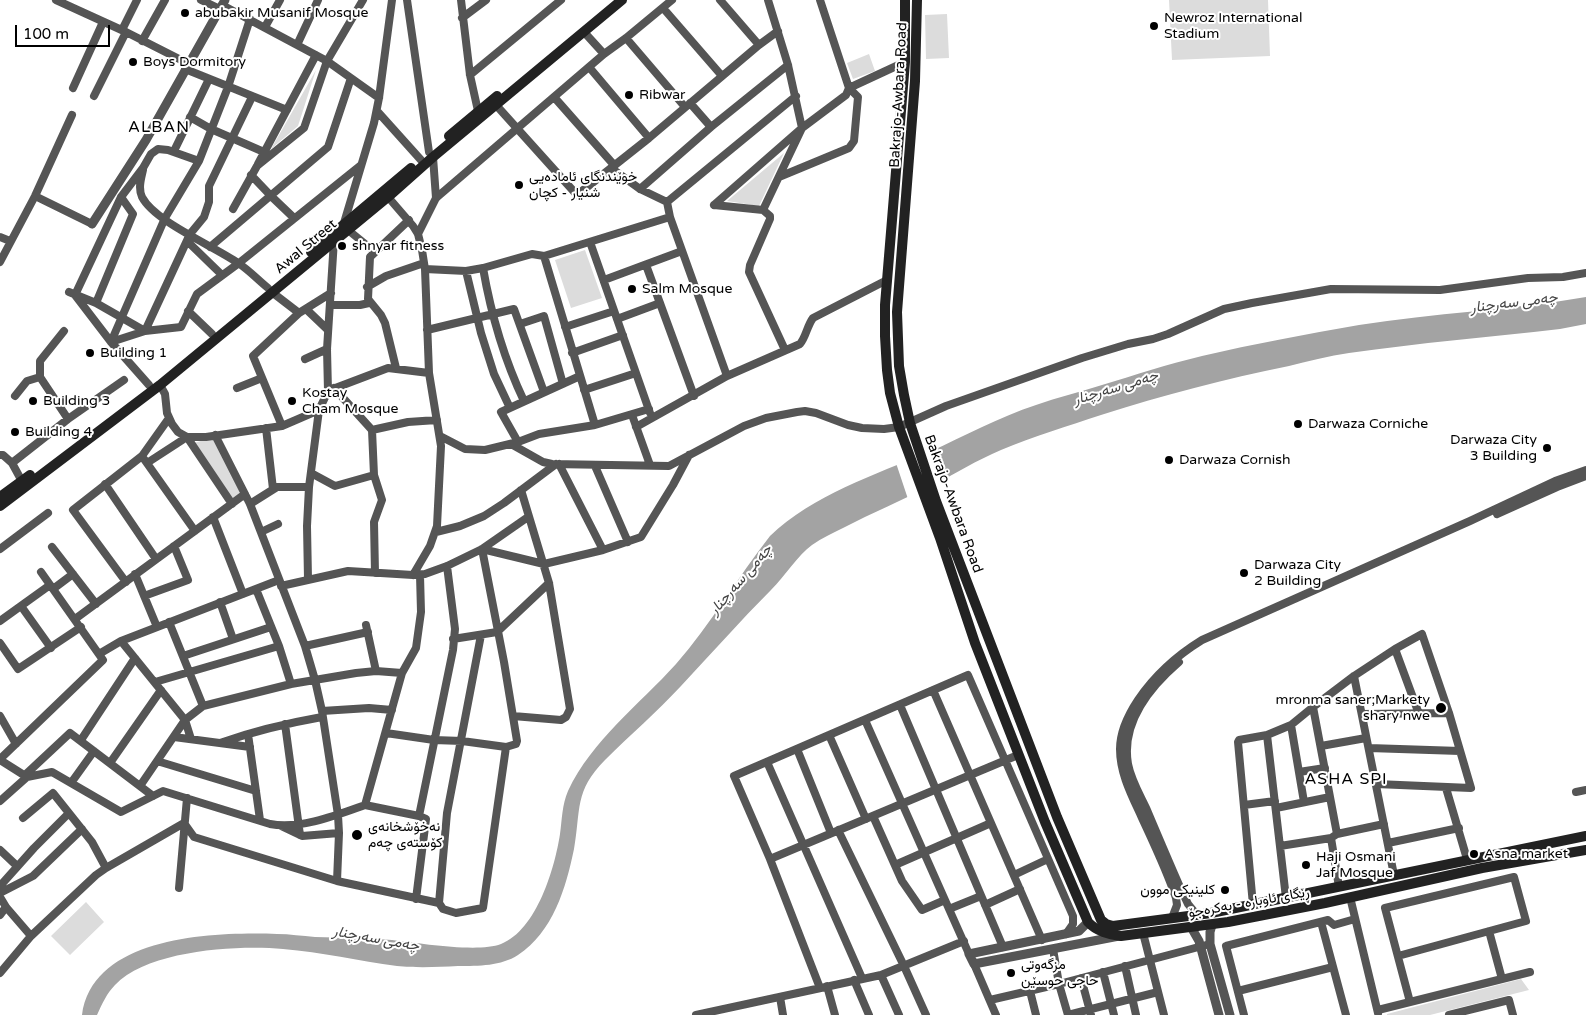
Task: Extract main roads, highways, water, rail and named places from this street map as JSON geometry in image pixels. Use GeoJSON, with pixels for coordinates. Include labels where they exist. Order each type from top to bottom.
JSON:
{"type":"FeatureCollection","features":[{"type":"Feature","properties":{"kind":"main road","name":"Awal Street"},"geometry":{"type":"LineString","coordinates":[[346,226],[388,197],[478,111],[614,0]]}},
{"type":"Feature","properties":{"kind":"main road","name":"Awal Street"},"geometry":{"type":"LineString","coordinates":[[0,506],[23,484],[155,385],[333,237],[421,160],[431,155],[496,105],[622,0]]}},
{"type":"Feature","properties":{"kind":"main road","name":"Bakrajo-Awbara Road"},"geometry":{"type":"LineString","coordinates":[[905,0],[905,62],[884,336],[890,393],[907,449],[934,508],[1057,817],[1101,920],[1113,926],[1211,913],[1586,836]]}},
{"type":"Feature","properties":{"kind":"main road","name":"Bakrajo-Awbara Road"},"geometry":{"type":"LineString","coordinates":[[917,0],[915,82],[897,312],[899,366],[910,423],[975,643],[1045,822],[1088,922],[1099,930],[1121,936]]}},
{"type":"Feature","properties":{"kind":"main road","name":"Awal Street"},"geometry":{"type":"LineString","coordinates":[[155,385],[212,334],[270,290]]}},
{"type":"Feature","properties":{"kind":"main road","name":"Awal Street"},"geometry":{"type":"LineString","coordinates":[[0,497],[23,484]]}},
{"type":"Feature","properties":{"kind":"main road"},"geometry":{"type":"LineString","coordinates":[[1045,822],[1057,817]]}},
{"type":"Feature","properties":{"kind":"main road","name":"ڕێگای ئاوبارە - بەکرەجۆ"},"geometry":{"type":"LineString","coordinates":[[1121,936],[1209,925],[1325,903],[1482,868],[1586,850]]}},
{"type":"Feature","properties":{"kind":"main road"},"geometry":{"type":"LineString","coordinates":[[1500,853],[1496,859],[1497,863],[1501,865]]}},
{"type":"Feature","properties":{"kind":"main road"},"geometry":{"type":"LineString","coordinates":[[1480,857],[1487,860],[1487,863],[1482,868]]}},
{"type":"Feature","properties":{"kind":"main road"},"geometry":{"type":"LineString","coordinates":[[1209,925],[1206,917],[1211,913]]}},
{"type":"Feature","properties":{"kind":"water","name":"چەمی سەرچنار"},"geometry":{"type":"Polygon","coordinates":[[[1586,297],[1586,324],[1560,329],[1349,353],[1241,376],[1101,415],[992,454],[816,542],[802,554],[672,696],[595,771],[588,781],[580,801],[571,864],[556,908],[540,934],[530,945],[511,959],[482,965],[420,967],[397,966],[283,949],[242,948],[194,952],[149,964],[130,973],[112,988],[97,1015],[82,1015],[91,988],[108,968],[132,954],[160,944],[191,938],[222,935],[282,934],[392,940],[478,948],[501,944],[514,937],[525,926],[534,912],[549,880],[558,848],[566,796],[590,755],[689,649],[770,536],[805,509],[845,487],[1022,410],[1052,399],[1189,359],[1261,343],[1359,325],[1586,297]]]}},
{"type":"Feature","properties":{"kind":"place","name":"abubakir Musanif Mosque"},"geometry":{"type":"Point","coordinates":[185,13]}},
{"type":"Feature","properties":{"kind":"place","name":"Newroz International Stadium"},"geometry":{"type":"Point","coordinates":[1154,26]}},
{"type":"Feature","properties":{"kind":"place","name":"Boys Dormitory"},"geometry":{"type":"Point","coordinates":[133,62]}},
{"type":"Feature","properties":{"kind":"place","name":"Ribwar"},"geometry":{"type":"Point","coordinates":[629,95]}},
{"type":"Feature","properties":{"kind":"place","name":"خوێندنگای ئامادەیی شنیار - کچان"},"geometry":{"type":"Point","coordinates":[519,185]}},
{"type":"Feature","properties":{"kind":"place","name":"shnyar fitness"},"geometry":{"type":"Point","coordinates":[342,246]}},
{"type":"Feature","properties":{"kind":"place","name":"Salm Mosque"},"geometry":{"type":"Point","coordinates":[632,289]}},
{"type":"Feature","properties":{"kind":"place","name":"Building 1"},"geometry":{"type":"Point","coordinates":[90,353]}},
{"type":"Feature","properties":{"kind":"place","name":"Building 3"},"geometry":{"type":"Point","coordinates":[33,401]}},
{"type":"Feature","properties":{"kind":"place","name":"Kostay Cham Mosque"},"geometry":{"type":"Point","coordinates":[292,401]}},
{"type":"Feature","properties":{"kind":"place","name":"Darwaza Corniche"},"geometry":{"type":"Point","coordinates":[1298,424]}},
{"type":"Feature","properties":{"kind":"place","name":"Building 4"},"geometry":{"type":"Point","coordinates":[15,432]}},
{"type":"Feature","properties":{"kind":"place","name":"Darwaza City 3 Building"},"geometry":{"type":"Point","coordinates":[1547,448]}},
{"type":"Feature","properties":{"kind":"place","name":"Darwaza Cornish"},"geometry":{"type":"Point","coordinates":[1169,460]}},
{"type":"Feature","properties":{"kind":"place","name":"Darwaza City 2 Building"},"geometry":{"type":"Point","coordinates":[1244,573]}},
{"type":"Feature","properties":{"kind":"place","name":"mronma saner;Markety shary nwe"},"geometry":{"type":"Point","coordinates":[1441,708]}},
{"type":"Feature","properties":{"kind":"place","name":"نەخۆشخانەی کۆستەی چەم"},"geometry":{"type":"Point","coordinates":[357,835]}},
{"type":"Feature","properties":{"kind":"place","name":"Asna market"},"geometry":{"type":"Point","coordinates":[1474,854]}},
{"type":"Feature","properties":{"kind":"place","name":"Haji Osmani Jaf Mosque"},"geometry":{"type":"Point","coordinates":[1306,865]}},
{"type":"Feature","properties":{"kind":"place","name":"کلینیکی موون"},"geometry":{"type":"Point","coordinates":[1225,890]}},
{"type":"Feature","properties":{"kind":"place","name":"مزگەوتی حاجی حوسێن"},"geometry":{"type":"Point","coordinates":[1011,973]}},
{"type":"Feature","properties":{"kind":"district","name":"ALBAN"},"geometry":{"type":"Point","coordinates":[159,128]}},
{"type":"Feature","properties":{"kind":"district","name":"ASHA SPI"},"geometry":{"type":"Point","coordinates":[1346,780]}}]}
